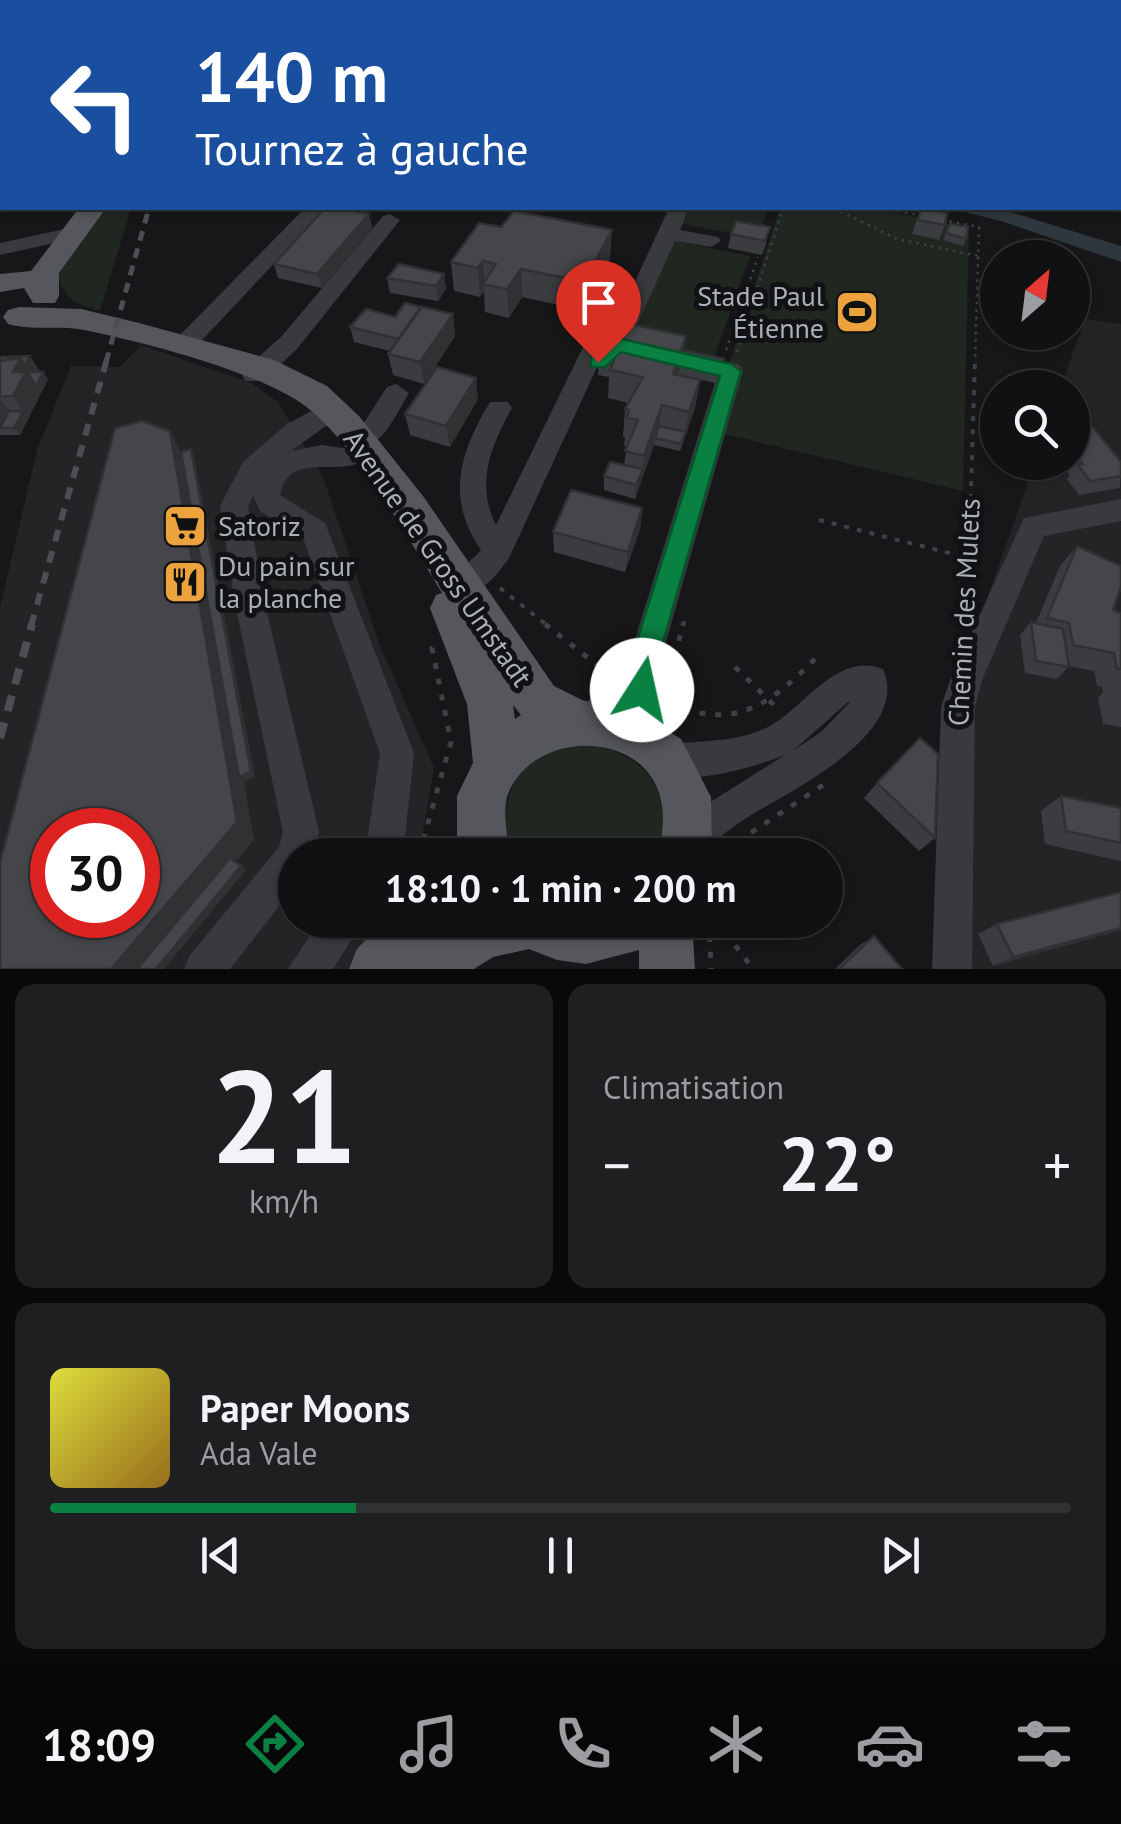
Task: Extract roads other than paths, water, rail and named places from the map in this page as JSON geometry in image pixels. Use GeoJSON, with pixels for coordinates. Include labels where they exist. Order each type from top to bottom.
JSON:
{"type":"FeatureCollection","features":[{"type":"Feature","properties":{"kind":"main road"},"geometry":{"type":"LineString","coordinates":[[14,304],[62,226],[85,210]]}},
{"type":"Feature","properties":{"kind":"main road"},"geometry":{"type":"LineString","coordinates":[[14,304],[86,210]]}},
{"type":"Feature","properties":{"kind":"main road","name":"Avenue de Gross Umstadt"},"geometry":{"type":"LineString","coordinates":[[14,304],[189,348],[258,372],[324,413],[353,448],[481,568],[527,688],[538,701],[583,720],[632,732],[660,726]]}},
{"type":"Feature","properties":{"kind":"main road","name":"Avenue de Gross Umstadt"},"geometry":{"type":"LineString","coordinates":[[353,448],[458,621],[490,704],[497,765]]}},
{"type":"Feature","properties":{"kind":"main road"},"geometry":{"type":"LineString","coordinates":[[478,838],[482,799],[497,765],[530,733],[583,720]]}},
{"type":"Feature","properties":{"kind":"main road"},"geometry":{"type":"LineString","coordinates":[[660,726],[698,838]]}},
{"type":"Feature","properties":{"kind":"main road"},"geometry":{"type":"LineString","coordinates":[[376,969],[404,938]]}},
{"type":"Feature","properties":{"kind":"main road"},"geometry":{"type":"LineString","coordinates":[[429,969],[473,938]]}},
{"type":"Feature","properties":{"kind":"main road"},"geometry":{"type":"LineString","coordinates":[[666,938],[668,969]]}},
{"type":"Feature","properties":{"kind":"street"},"geometry":{"type":"LineString","coordinates":[[415,0],[460,0]]}},
{"type":"Feature","properties":{"kind":"street"},"geometry":{"type":"LineString","coordinates":[[189,348],[314,210]]}},
{"type":"Feature","properties":{"kind":"street"},"geometry":{"type":"LineString","coordinates":[[582,376],[626,347],[677,210]]}},
{"type":"Feature","properties":{"kind":"street"},"geometry":{"type":"LineString","coordinates":[[258,372],[289,343],[390,220]]}},
{"type":"Feature","properties":{"kind":"street"},"geometry":{"type":"LineString","coordinates":[[0,249],[62,226]]}},
{"type":"Feature","properties":{"kind":"street"},"geometry":{"type":"LineString","coordinates":[[667,234],[711,241]]}},
{"type":"Feature","properties":{"kind":"street"},"geometry":{"type":"LineString","coordinates":[[481,568],[582,376],[622,290]]}},
{"type":"Feature","properties":{"kind":"street"},"geometry":{"type":"LineString","coordinates":[[668,357],[725,370],[657,669],[640,714],[726,756],[778,741],[838,690],[870,680],[864,711],[835,742],[720,811],[707,838]]}},
{"type":"Feature","properties":{"kind":"street"},"geometry":{"type":"LineString","coordinates":[[387,838],[397,753],[315,531],[270,503],[266,495],[270,477],[295,460],[353,448],[374,428],[396,393]]}},
{"type":"Feature","properties":{"kind":"street"},"geometry":{"type":"LineString","coordinates":[[481,568],[484,537],[473,486],[475,455],[498,408]]}},
{"type":"Feature","properties":{"kind":"street"},"geometry":{"type":"LineString","coordinates":[[295,838],[234,506],[253,469],[324,413]]}},
{"type":"Feature","properties":{"kind":"street","name":"Chemin des Mulets"},"geometry":{"type":"LineString","coordinates":[[952,969],[958,707],[966,680],[1034,526],[1121,510]]}},
{"type":"Feature","properties":{"kind":"street"},"geometry":{"type":"LineString","coordinates":[[583,720],[657,669]]}},
{"type":"Feature","properties":{"kind":"street"},"geometry":{"type":"LineString","coordinates":[[204,969],[278,873]]}},
{"type":"Feature","properties":{"kind":"street"},"geometry":{"type":"LineString","coordinates":[[308,969],[331,938]]}},
{"type":"Feature","properties":{"kind":"railway"},"geometry":{"type":"LineString","coordinates":[[106,362],[148,210]]}},
{"type":"Feature","properties":{"kind":"railway"},"geometry":{"type":"LineString","coordinates":[[31,626],[107,359]]}},
{"type":"Feature","properties":{"kind":"railway"},"geometry":{"type":"LineString","coordinates":[[0,738],[32,624]]}},
{"type":"Feature","properties":{"kind":"place","name":"Stade Paul Étienne"},"geometry":{"type":"Point","coordinates":[857,312]}},
{"type":"Feature","properties":{"kind":"place","name":"Satoriz"},"geometry":{"type":"Point","coordinates":[185,526]}},
{"type":"Feature","properties":{"kind":"place","name":"Du pain sur la planche"},"geometry":{"type":"Point","coordinates":[185,582]}}]}
